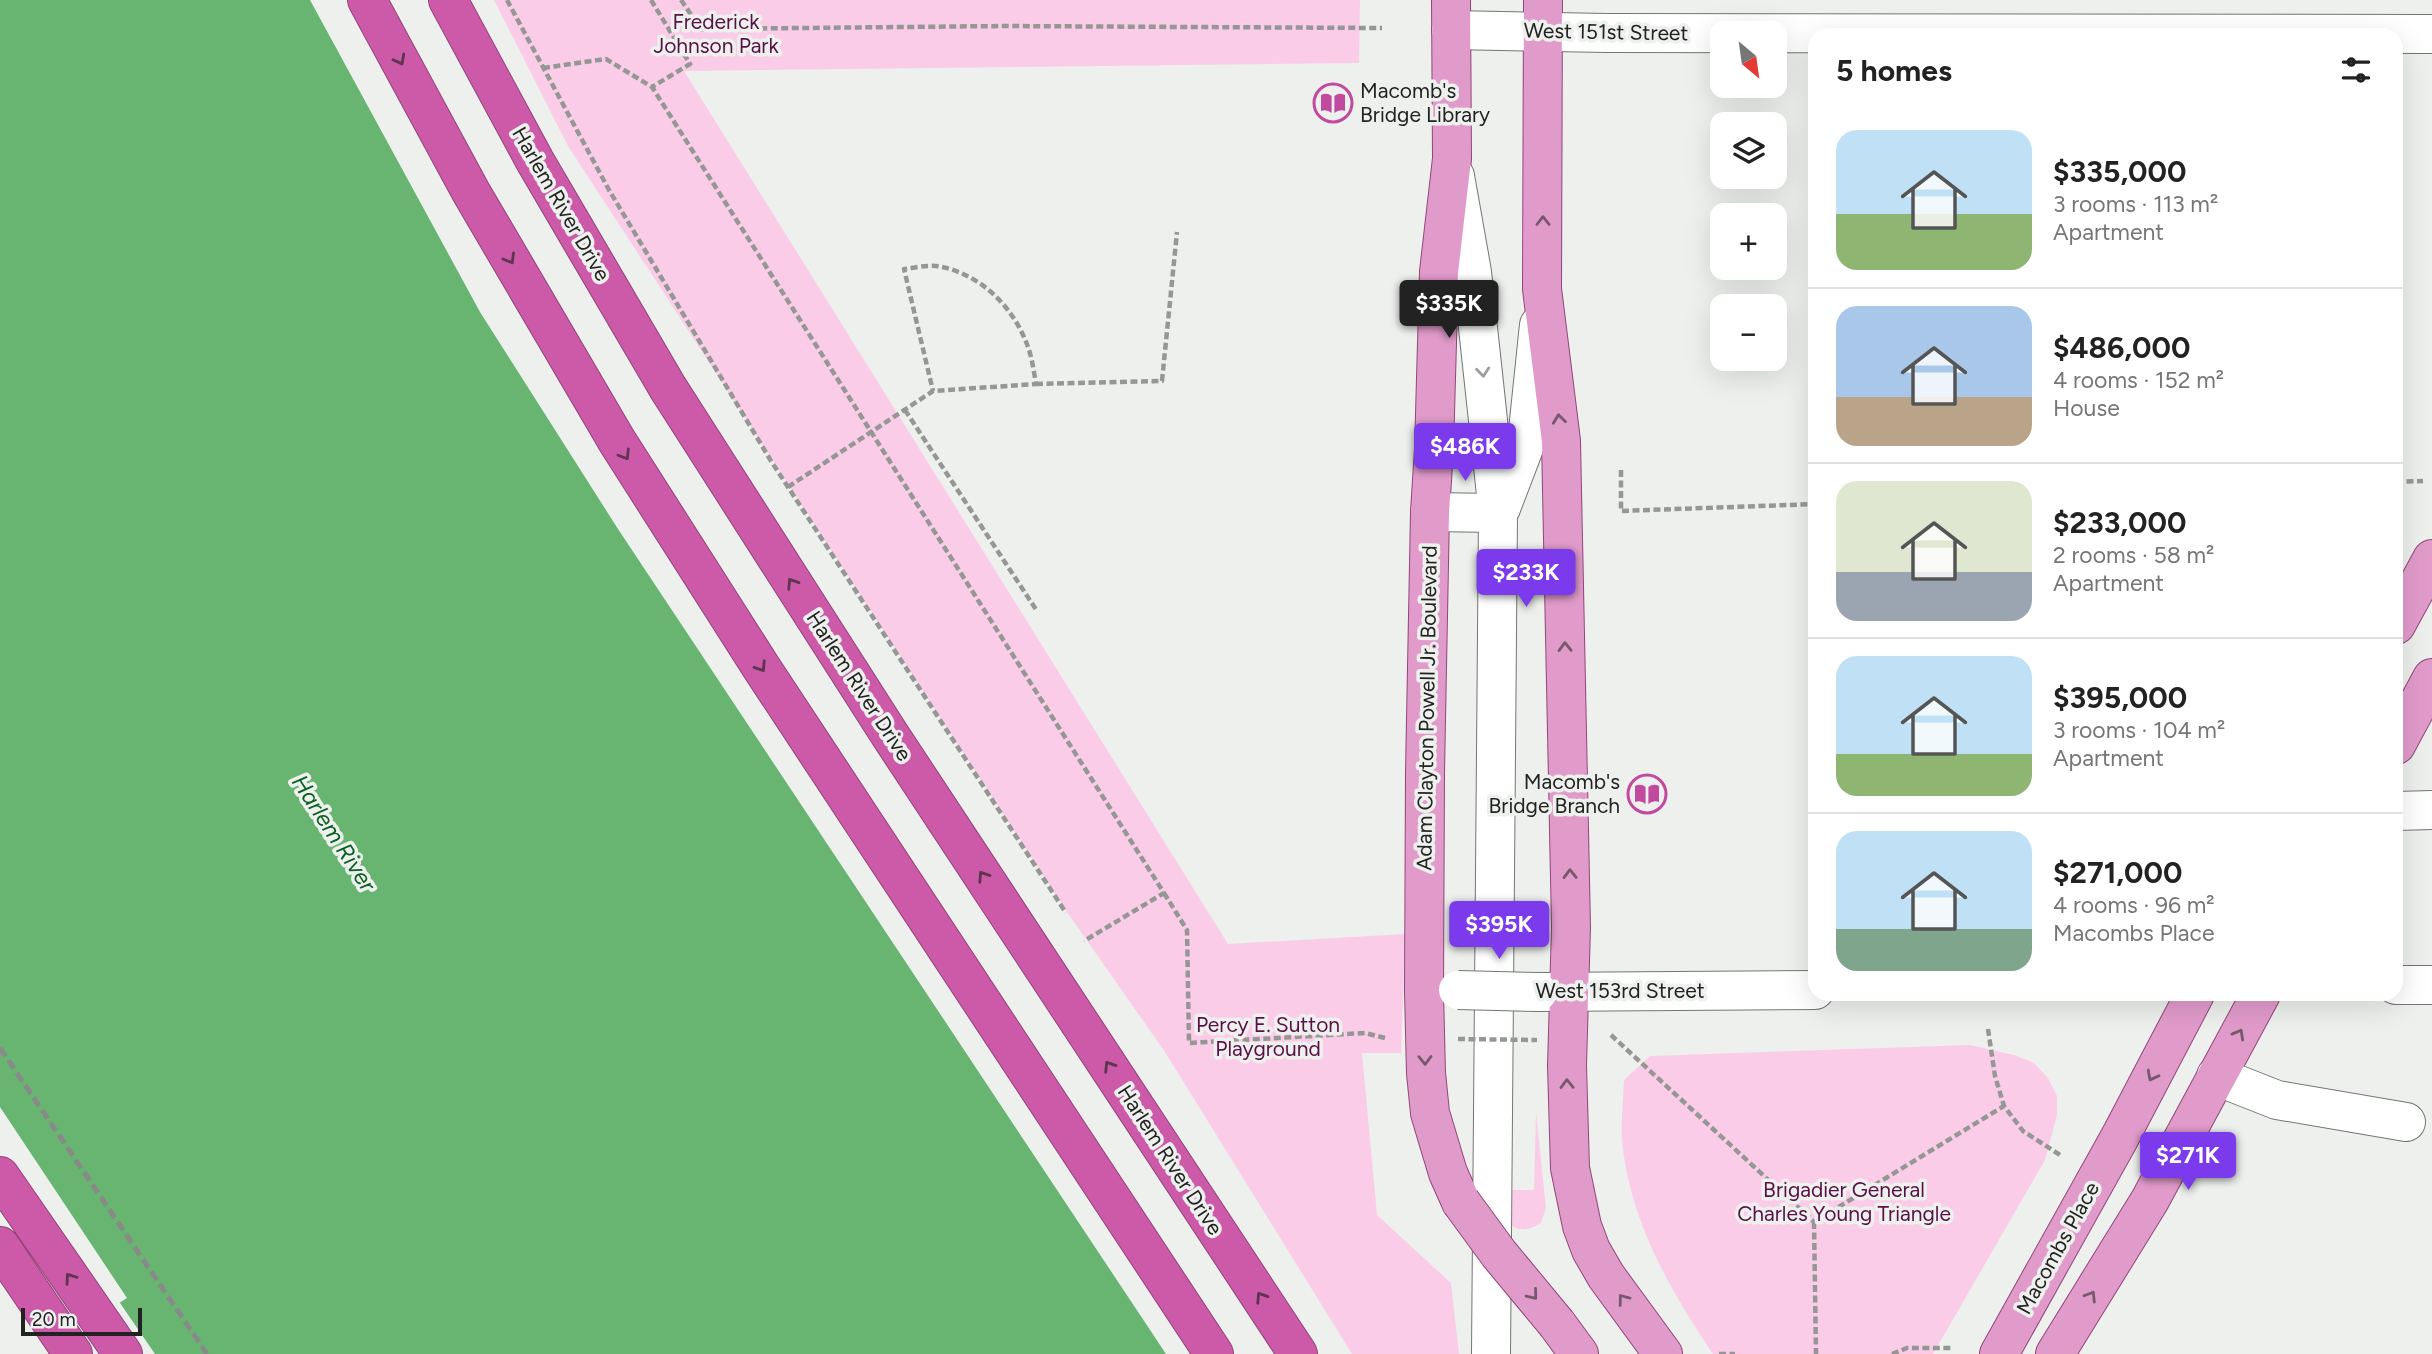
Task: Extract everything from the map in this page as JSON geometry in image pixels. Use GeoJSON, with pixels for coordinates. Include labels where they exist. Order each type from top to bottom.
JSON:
{"type":"FeatureCollection","features":[{"type":"Feature","properties":{"kind":"highway"},"geometry":{"type":"LineString","coordinates":[[367,0],[471,192],[624,453],[761,667],[1214,1354]]}},
{"type":"Feature","properties":{"kind":"highway","name":"Harlem River Drive"},"geometry":{"type":"LineString","coordinates":[[448,0],[535,161],[712,459],[890,735],[1298,1354]]}},
{"type":"Feature","properties":{"kind":"highway"},"geometry":{"type":"LineString","coordinates":[[0,1176],[123,1354]]}},
{"type":"Feature","properties":{"kind":"highway"},"geometry":{"type":"LineString","coordinates":[[0,1246],[73,1354]]}},
{"type":"Feature","properties":{"kind":"main road","name":"Adam Clayton Powell Jr. Boulevard"},"geometry":{"type":"LineString","coordinates":[[1451,15],[1452,159],[1439,272],[1430,512],[1425,772],[1441,991],[1426,1073],[1430,1113],[1448,1173],[1461,1202],[1579,1354]]}},
{"type":"Feature","properties":{"kind":"main road","name":"Adam Clayton Powell Jr. Boulevard"},"geometry":{"type":"LineString","coordinates":[[1543,15],[1542,289],[1562,441],[1571,928],[1554,991],[1567,1066],[1572,1178],[1582,1226],[1591,1250],[1606,1276],[1663,1354]]}},
{"type":"Feature","properties":{"kind":"main road"},"geometry":{"type":"LineString","coordinates":[[2403,612],[2432,559]]}},
{"type":"Feature","properties":{"kind":"main road"},"geometry":{"type":"LineString","coordinates":[[2403,732],[2432,678]]}},
{"type":"Feature","properties":{"kind":"main road","name":"Macombs Place"},"geometry":{"type":"LineString","coordinates":[[1999,1354],[2120,1137],[2191,1001]]}},
{"type":"Feature","properties":{"kind":"main road"},"geometry":{"type":"LineString","coordinates":[[2055,1354],[2150,1200],[2257,1001]]}},
{"type":"Feature","properties":{"kind":"street","name":"West 151st Street"},"geometry":{"type":"LineString","coordinates":[[1451,15],[1543,15],[1607,33],[1808,33]]}},
{"type":"Feature","properties":{"kind":"street","name":"West 151st Street"},"geometry":{"type":"LineString","coordinates":[[2403,34],[2432,34]]}},
{"type":"Feature","properties":{"kind":"street","name":"Adam Clayton Powell Jr. Boulevard"},"geometry":{"type":"LineString","coordinates":[[1452,159],[1472,272],[1498,513],[1490,1354]]}},
{"type":"Feature","properties":{"kind":"street","name":"Adam Clayton Powell Jr. Boulevard"},"geometry":{"type":"LineString","coordinates":[[1498,513],[1527,440],[1542,289]]}},
{"type":"Feature","properties":{"kind":"street"},"geometry":{"type":"LineString","coordinates":[[1430,512],[1498,513]]}},
{"type":"Feature","properties":{"kind":"street"},"geometry":{"type":"LineString","coordinates":[[2403,811],[2432,810]]}},
{"type":"Feature","properties":{"kind":"street"},"geometry":{"type":"LineString","coordinates":[[2403,985],[2432,985]]}},
{"type":"Feature","properties":{"kind":"street","name":"West 153rd Street"},"geometry":{"type":"LineString","coordinates":[[1441,991],[1808,990]]}},
{"type":"Feature","properties":{"kind":"street"},"geometry":{"type":"LineString","coordinates":[[2216,1076],[2277,1100],[2406,1122]]}},
{"type":"Feature","properties":{"kind":"path"},"geometry":{"type":"LineString","coordinates":[[507,0],[609,190],[788,487],[1066,913]]}},
{"type":"Feature","properties":{"kind":"path"},"geometry":{"type":"LineString","coordinates":[[651,0],[690,64],[652,87]]}},
{"type":"Feature","properties":{"kind":"path"},"geometry":{"type":"LineString","coordinates":[[681,0],[701,29],[1004,26],[1382,28]]}},
{"type":"Feature","properties":{"kind":"path"},"geometry":{"type":"LineString","coordinates":[[543,68],[606,59],[652,87],[1187,930],[1189,1043],[1365,1033],[1393,1039]]}},
{"type":"Feature","properties":{"kind":"path"},"geometry":{"type":"LineString","coordinates":[[788,487],[933,391],[1036,384],[1162,381],[1177,232]]}},
{"type":"Feature","properties":{"kind":"path"},"geometry":{"type":"LineString","coordinates":[[933,391],[904,269],[934,265],[967,273],[986,287],[1013,317],[1029,348],[1036,384]]}},
{"type":"Feature","properties":{"kind":"path"},"geometry":{"type":"LineString","coordinates":[[905,410],[1037,611]]}},
{"type":"Feature","properties":{"kind":"path"},"geometry":{"type":"LineString","coordinates":[[1621,471],[1621,511],[1808,504]]}},
{"type":"Feature","properties":{"kind":"path"},"geometry":{"type":"LineString","coordinates":[[2403,482],[2423,481]]}},
{"type":"Feature","properties":{"kind":"path"},"geometry":{"type":"LineString","coordinates":[[1084,941],[1164,893]]}},
{"type":"Feature","properties":{"kind":"path"},"geometry":{"type":"LineString","coordinates":[[1988,1029],[1995,1076],[2004,1106],[2023,1131],[2060,1155]]}},
{"type":"Feature","properties":{"kind":"path"},"geometry":{"type":"LineString","coordinates":[[1611,1035],[1814,1222],[1816,1354]]}},
{"type":"Feature","properties":{"kind":"path"},"geometry":{"type":"LineString","coordinates":[[1458,1039],[1537,1040]]}},
{"type":"Feature","properties":{"kind":"path"},"geometry":{"type":"LineString","coordinates":[[1814,1222],[2004,1106]]}},
{"type":"Feature","properties":{"kind":"path"},"geometry":{"type":"LineString","coordinates":[[1892,1354],[1907,1348],[1951,1348]]}},
{"type":"Feature","properties":{"kind":"path"},"geometry":{"type":"LineString","coordinates":[[1719,1354],[1735,1354]]}},
{"type":"Feature","properties":{"kind":"green space","name":"Percy E. Sutton Playground"},"geometry":{"type":"Polygon","coordinates":[[[494,0],[1360,0],[1359,63],[684,71],[1228,944],[1405,934],[1401,1053],[1362,1053],[1377,1215],[1451,1283],[1459,1354],[1352,1354],[1165,1052],[1067,912],[568,146],[494,0]]]}},
{"type":"Feature","properties":{"kind":"green space","name":"Brigadier General Charles Young Triangle"},"geometry":{"type":"Polygon","coordinates":[[[1970,1045],[2014,1055],[2034,1063],[2048,1078],[2057,1096],[2057,1115],[2045,1160],[1933,1354],[1713,1354],[1669,1282],[1635,1205],[1622,1142],[1624,1080],[1650,1056],[1970,1045]]]}},
{"type":"Feature","properties":{"kind":"green space"},"geometry":{"type":"Polygon","coordinates":[[[1536,1113],[1546,1208],[1541,1223],[1522,1229],[1508,1223],[1488,1190],[1534,1190],[1536,1113]]]}},
{"type":"Feature","properties":{"kind":"water","name":"Harlem River"},"geometry":{"type":"Polygon","coordinates":[[[0,0],[310,0],[480,312],[618,529],[1166,1354],[45,1354],[44,1351],[127,1298],[0,1107],[0,0]]]}},
{"type":"Feature","properties":{"kind":"pier"},"geometry":{"type":"Polygon","coordinates":[[[118,1300],[155,1354],[42,1354],[42,1348],[118,1300]]]}},
{"type":"Feature","properties":{"kind":"railway"},"geometry":{"type":"LineString","coordinates":[[0,1048],[207,1354]]}},
{"type":"Feature","properties":{"kind":"place","name":"Macomb's Bridge Library"},"geometry":{"type":"Point","coordinates":[1333,103]}},
{"type":"Feature","properties":{"kind":"place","name":"Macomb's Bridge Branch"},"geometry":{"type":"Point","coordinates":[1647,794]}},
{"type":"Feature","properties":{"kind":"park label","name":"Frederick Johnson Park"},"geometry":{"type":"Point","coordinates":[716,34]}}]}
